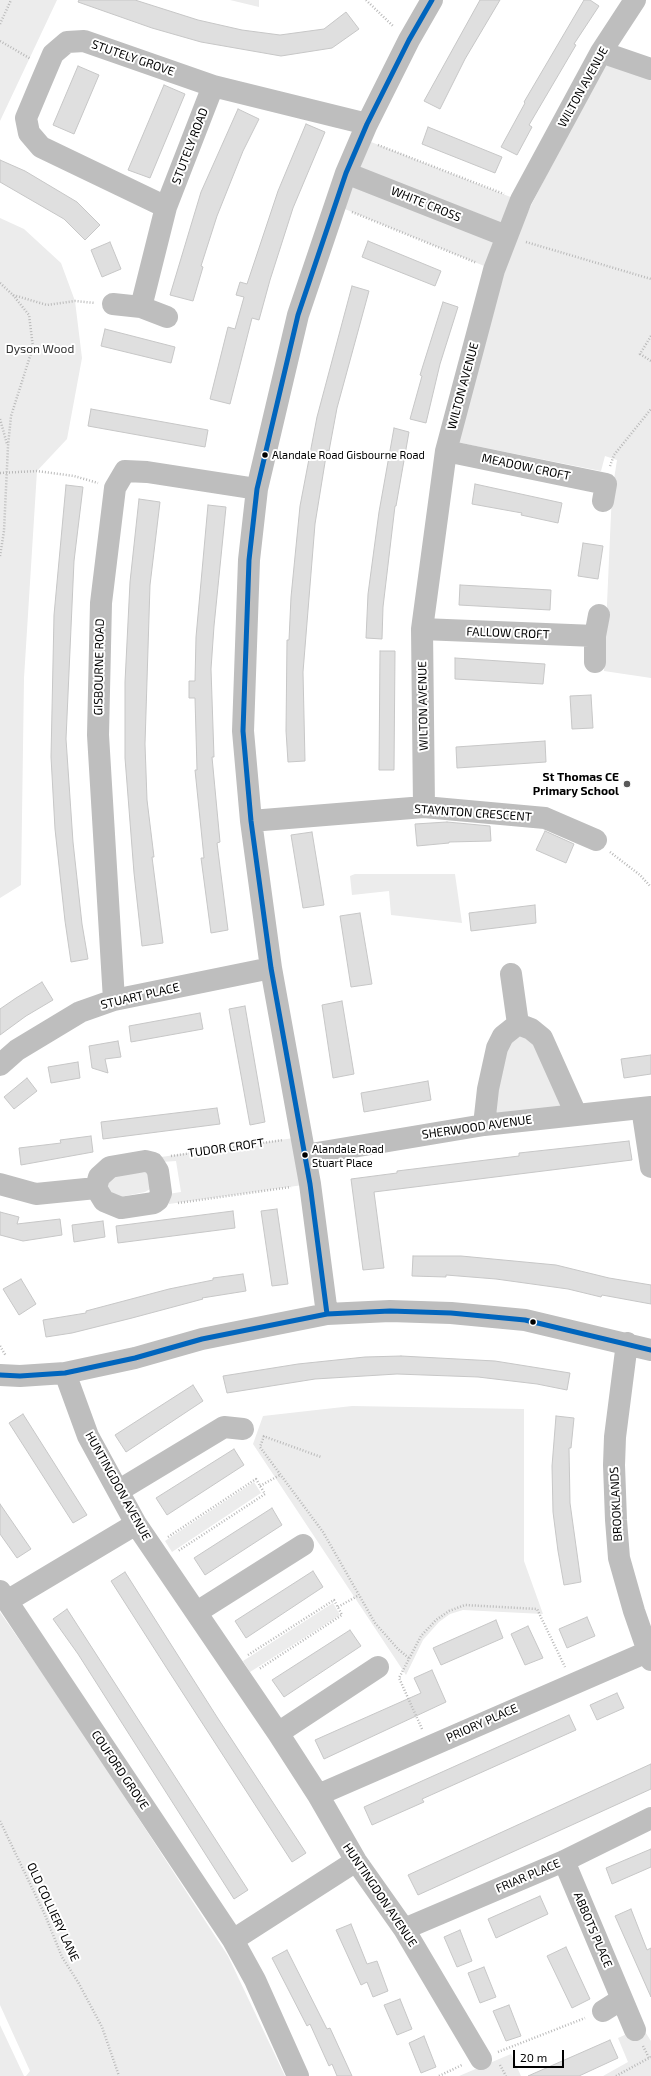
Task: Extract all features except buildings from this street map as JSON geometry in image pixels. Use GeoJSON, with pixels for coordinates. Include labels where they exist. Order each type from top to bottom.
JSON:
{"type":"FeatureCollection","features":[{"type":"Feature","properties":{"kind":"street"},"geometry":{"type":"LineString","coordinates":[[327,1314],[310,1184],[271,968],[251,821],[243,731],[249,560],[257,489],[298,315],[346,172],[408,40],[432,0]]}},
{"type":"Feature","properties":{"kind":"street","name":"WILTON AVENUE"},"geometry":{"type":"LineString","coordinates":[[424,807],[422,629],[446,451],[494,270],[521,200],[601,52],[635,0]]}},
{"type":"Feature","properties":{"kind":"street","name":"STUTELY GROVE"},"geometry":{"type":"LineString","coordinates":[[166,207],[41,146],[29,132],[26,118],[47,68],[53,54],[67,42],[84,41],[213,86],[364,131]]}},
{"type":"Feature","properties":{"kind":"street"},"geometry":{"type":"LineString","coordinates":[[601,52],[651,69]]}},
{"type":"Feature","properties":{"kind":"street","name":"STUTELY ROAD"},"geometry":{"type":"LineString","coordinates":[[166,207],[213,86]]}},
{"type":"Feature","properties":{"kind":"street","name":"WHITE CROSS"},"geometry":{"type":"LineString","coordinates":[[346,172],[506,236]]}},
{"type":"Feature","properties":{"kind":"street"},"geometry":{"type":"LineString","coordinates":[[141,307],[166,207]]}},
{"type":"Feature","properties":{"kind":"street"},"geometry":{"type":"LineString","coordinates":[[113,304],[141,307],[167,317]]}},
{"type":"Feature","properties":{"kind":"street","name":"MEADOW CROFT"},"geometry":{"type":"LineString","coordinates":[[446,451],[606,484]]}},
{"type":"Feature","properties":{"kind":"street","name":"GISBOURNE ROAD"},"geometry":{"type":"LineString","coordinates":[[114,1000],[98,735],[101,602],[115,488],[125,470],[257,489]]}},
{"type":"Feature","properties":{"kind":"street"},"geometry":{"type":"LineString","coordinates":[[595,662],[595,636],[599,615]]}},
{"type":"Feature","properties":{"kind":"street","name":"FALLOW CROFT"},"geometry":{"type":"LineString","coordinates":[[422,629],[595,636]]}},
{"type":"Feature","properties":{"kind":"street","name":"STAYNTON CRESCENT"},"geometry":{"type":"LineString","coordinates":[[251,821],[424,807],[545,818],[596,840]]}},
{"type":"Feature","properties":{"kind":"street","name":"STUART PLACE"},"geometry":{"type":"LineString","coordinates":[[0,1065],[17,1050],[80,1012],[114,1000],[271,968]]}},
{"type":"Feature","properties":{"kind":"street"},"geometry":{"type":"LineString","coordinates":[[511,974],[518,1024]]}},
{"type":"Feature","properties":{"kind":"street"},"geometry":{"type":"LineString","coordinates":[[518,1024],[531,1029],[542,1038],[576,1114]]}},
{"type":"Feature","properties":{"kind":"street"},"geometry":{"type":"LineString","coordinates":[[484,1125],[488,1090],[497,1048],[503,1036],[518,1024]]}},
{"type":"Feature","properties":{"kind":"street"},"geometry":{"type":"LineString","coordinates":[[646,1107],[651,1167]]}},
{"type":"Feature","properties":{"kind":"street","name":"SHERWOOD AVENUE"},"geometry":{"type":"LineString","coordinates":[[303,1146],[646,1107]]}},
{"type":"Feature","properties":{"kind":"street"},"geometry":{"type":"LineString","coordinates":[[145,1161],[153,1163],[158,1171],[161,1193],[158,1200],[154,1203],[121,1208],[104,1201],[96,1188],[99,1178],[110,1167],[145,1161]]}},
{"type":"Feature","properties":{"kind":"street"},"geometry":{"type":"LineString","coordinates":[[0,1184],[36,1194],[96,1188]]}},
{"type":"Feature","properties":{"kind":"street"},"geometry":{"type":"LineString","coordinates":[[0,1375],[20,1376],[65,1373],[135,1358],[202,1339],[327,1314],[420,1312],[525,1320],[627,1343],[651,1350]]}},
{"type":"Feature","properties":{"kind":"street","name":"BROOKLANDS"},"geometry":{"type":"LineString","coordinates":[[627,1343],[615,1437],[614,1465],[616,1520],[619,1558],[649,1656]]}},
{"type":"Feature","properties":{"kind":"street","name":"HUNTINGDON AVENUE"},"geometry":{"type":"LineString","coordinates":[[65,1373],[88,1436],[136,1524],[197,1612],[236,1674],[278,1733],[318,1795],[356,1861],[404,1929],[481,2059]]}},
{"type":"Feature","properties":{"kind":"street"},"geometry":{"type":"LineString","coordinates":[[118,1491],[224,1427],[243,1429]]}},
{"type":"Feature","properties":{"kind":"street","name":"COUFORD GROVE"},"geometry":{"type":"LineString","coordinates":[[136,1524],[4,1596],[233,1940],[255,1980],[298,2076]]}},
{"type":"Feature","properties":{"kind":"street"},"geometry":{"type":"LineString","coordinates":[[197,1612],[303,1545]]}},
{"type":"Feature","properties":{"kind":"street","name":"PRIORY PLACE"},"geometry":{"type":"LineString","coordinates":[[318,1795],[573,1683],[649,1656]]}},
{"type":"Feature","properties":{"kind":"street"},"geometry":{"type":"LineString","coordinates":[[278,1733],[378,1667]]}},
{"type":"Feature","properties":{"kind":"street","name":"FRIAR PLACE"},"geometry":{"type":"LineString","coordinates":[[404,1929],[564,1861],[651,1818]]}},
{"type":"Feature","properties":{"kind":"street"},"geometry":{"type":"LineString","coordinates":[[233,1940],[356,1861]]}},
{"type":"Feature","properties":{"kind":"street","name":"ABBOTS PLACE"},"geometry":{"type":"LineString","coordinates":[[564,1861],[635,2030]]}},
{"type":"Feature","properties":{"kind":"street"},"geometry":{"type":"LineString","coordinates":[[603,2012],[622,2000]]}},
{"type":"Feature","properties":{"kind":"path"},"geometry":{"type":"LineString","coordinates":[[0,24],[11,0]]}},
{"type":"Feature","properties":{"kind":"path"},"geometry":{"type":"LineString","coordinates":[[366,0],[408,40]]}},
{"type":"Feature","properties":{"kind":"path"},"geometry":{"type":"LineString","coordinates":[[0,41],[47,68]]}},
{"type":"Feature","properties":{"kind":"path"},"geometry":{"type":"LineString","coordinates":[[364,131],[521,200]]}},
{"type":"Feature","properties":{"kind":"path"},"geometry":{"type":"LineString","coordinates":[[335,206],[494,270]]}},
{"type":"Feature","properties":{"kind":"path"},"geometry":{"type":"LineString","coordinates":[[506,236],[651,279]]}},
{"type":"Feature","properties":{"kind":"path"},"geometry":{"type":"LineString","coordinates":[[0,283],[13,295],[29,315],[33,347],[11,416],[4,531],[0,556]]}},
{"type":"Feature","properties":{"kind":"path"},"geometry":{"type":"LineString","coordinates":[[13,295],[47,306],[75,301],[113,304]]}},
{"type":"Feature","properties":{"kind":"path"},"geometry":{"type":"LineString","coordinates":[[651,336],[640,354],[651,361]]}},
{"type":"Feature","properties":{"kind":"path"},"geometry":{"type":"LineString","coordinates":[[606,484],[614,455],[651,409]]}},
{"type":"Feature","properties":{"kind":"path"},"geometry":{"type":"LineString","coordinates":[[0,419],[8,446]]}},
{"type":"Feature","properties":{"kind":"path"},"geometry":{"type":"LineString","coordinates":[[0,473],[37,471],[74,476],[115,488]]}},
{"type":"Feature","properties":{"kind":"path"},"geometry":{"type":"LineString","coordinates":[[596,840],[640,875],[651,887]]}},
{"type":"Feature","properties":{"kind":"path","name":"TUDOR CROFT"},"geometry":{"type":"LineString","coordinates":[[153,1163],[161,1158],[303,1146]]}},
{"type":"Feature","properties":{"kind":"path"},"geometry":{"type":"LineString","coordinates":[[158,1200],[169,1204],[310,1184]]}},
{"type":"Feature","properties":{"kind":"path"},"geometry":{"type":"LineString","coordinates":[[243,1429],[321,1457]]}},
{"type":"Feature","properties":{"kind":"path"},"geometry":{"type":"LineString","coordinates":[[264,1436],[260,1447],[323,1532],[375,1622],[398,1650],[410,1659]]}},
{"type":"Feature","properties":{"kind":"path"},"geometry":{"type":"LineString","coordinates":[[260,1486],[280,1475]]}},
{"type":"Feature","properties":{"kind":"path"},"geometry":{"type":"LineString","coordinates":[[256,1479],[265,1494],[157,1554],[256,1479]]}},
{"type":"Feature","properties":{"kind":"path"},"geometry":{"type":"LineString","coordinates":[[338,1607],[359,1595]]}},
{"type":"Feature","properties":{"kind":"path"},"geometry":{"type":"LineString","coordinates":[[334,1600],[342,1615],[236,1674],[334,1600]]}},
{"type":"Feature","properties":{"kind":"path"},"geometry":{"type":"LineString","coordinates":[[430,1746],[400,1678],[421,1636],[436,1620],[448,1611],[465,1605],[537,1609],[573,1683]]}},
{"type":"Feature","properties":{"kind":"path","name":"OLD COLLIERY LANE"},"geometry":{"type":"LineString","coordinates":[[0,1821],[42,1909],[62,1957],[78,1982],[102,2027],[119,2076]]}},
{"type":"Feature","properties":{"kind":"path"},"geometry":{"type":"LineString","coordinates":[[439,2076],[463,2064],[481,2059],[603,2012]]}},
{"type":"Feature","properties":{"kind":"path"},"geometry":{"type":"LineString","coordinates":[[616,2076],[649,2058]]}},
{"type":"Feature","properties":{"kind":"green space"},"geometry":{"type":"Polygon","coordinates":[[[0,0],[57,0],[0,121],[0,0]]]}},
{"type":"Feature","properties":{"kind":"green space"},"geometry":{"type":"Polygon","coordinates":[[[230,0],[259,0],[259,7],[230,0]]]}},
{"type":"Feature","properties":{"kind":"green space"},"geometry":{"type":"Polygon","coordinates":[[[605,60],[651,75],[651,678],[604,671],[612,492],[617,460],[605,456],[601,471],[456,442],[514,239],[605,60]]]}},
{"type":"Feature","properties":{"kind":"green space"},"geometry":{"type":"Polygon","coordinates":[[[361,138],[513,198],[494,270],[335,205],[361,138]]]}},
{"type":"Feature","properties":{"kind":"green space","name":"Dyson Wood"},"geometry":{"type":"Polygon","coordinates":[[[0,218],[24,229],[61,263],[75,301],[82,358],[67,439],[37,471],[24,678],[21,885],[0,898],[0,218]]]}},
{"type":"Feature","properties":{"kind":"green space"},"geometry":{"type":"Polygon","coordinates":[[[355,874],[455,874],[462,923],[391,915],[389,891],[352,895],[350,876],[355,874]]]}},
{"type":"Feature","properties":{"kind":"green space"},"geometry":{"type":"Polygon","coordinates":[[[531,1029],[576,1114],[484,1125],[497,1048],[531,1029]]]}},
{"type":"Feature","properties":{"kind":"green space"},"geometry":{"type":"Polygon","coordinates":[[[301,1137],[310,1184],[169,1204],[168,1194],[181,1192],[176,1161],[161,1162],[161,1157],[301,1137]]]}},
{"type":"Feature","properties":{"kind":"green space"},"geometry":{"type":"Polygon","coordinates":[[[143,1172],[149,1174],[152,1188],[145,1192],[120,1197],[111,1195],[106,1187],[108,1180],[114,1176],[143,1172]]]}},
{"type":"Feature","properties":{"kind":"green space"},"geometry":{"type":"Polygon","coordinates":[[[352,1406],[524,1409],[524,1561],[543,1614],[463,1610],[450,1614],[439,1622],[423,1640],[406,1675],[253,1444],[263,1416],[352,1406]]]}},
{"type":"Feature","properties":{"kind":"green space"},"geometry":{"type":"Polygon","coordinates":[[[254,1482],[261,1493],[172,1552],[165,1541],[254,1482]]]}},
{"type":"Feature","properties":{"kind":"green space"},"geometry":{"type":"Polygon","coordinates":[[[333,1603],[340,1615],[250,1672],[243,1661],[333,1603]]]}},
{"type":"Feature","properties":{"kind":"green space"},"geometry":{"type":"Polygon","coordinates":[[[0,1612],[70,1713],[228,1956],[285,2076],[26,2076],[30,2071],[0,2005],[0,1612]]]}},
{"type":"Feature","properties":{"kind":"green space"},"geometry":{"type":"Polygon","coordinates":[[[0,2025],[24,2076],[0,2076],[0,2025]]]}},
{"type":"Feature","properties":{"kind":"green space"},"geometry":{"type":"Polygon","coordinates":[[[642,2027],[651,2041],[651,2076],[603,2076],[628,2062],[618,2038],[642,2027]]]}},
{"type":"Feature","properties":{"kind":"green space"},"geometry":{"type":"Polygon","coordinates":[[[511,2054],[521,2076],[459,2076],[511,2054]]]}},
{"type":"Feature","properties":{"kind":"transit line"},"geometry":{"type":"LineString","coordinates":[[327,1314],[310,1184],[271,968],[251,821],[243,731],[249,560],[257,489],[298,315],[346,173],[367,124],[409,40],[432,0]]}},
{"type":"Feature","properties":{"kind":"transit line"},"geometry":{"type":"LineString","coordinates":[[0,1375],[20,1376],[65,1373],[135,1358],[202,1339],[327,1314],[390,1311],[451,1313],[525,1320],[651,1350]]}},
{"type":"Feature","properties":{"kind":"place","name":"Alandale Road Gisbourne Road"},"geometry":{"type":"Point","coordinates":[265,455]}},
{"type":"Feature","properties":{"kind":"place","name":"St Thomas CE Primary School"},"geometry":{"type":"Point","coordinates":[627,784]}},
{"type":"Feature","properties":{"kind":"place","name":"Alandale Road Stuart Place"},"geometry":{"type":"Point","coordinates":[305,1155]}}]}
